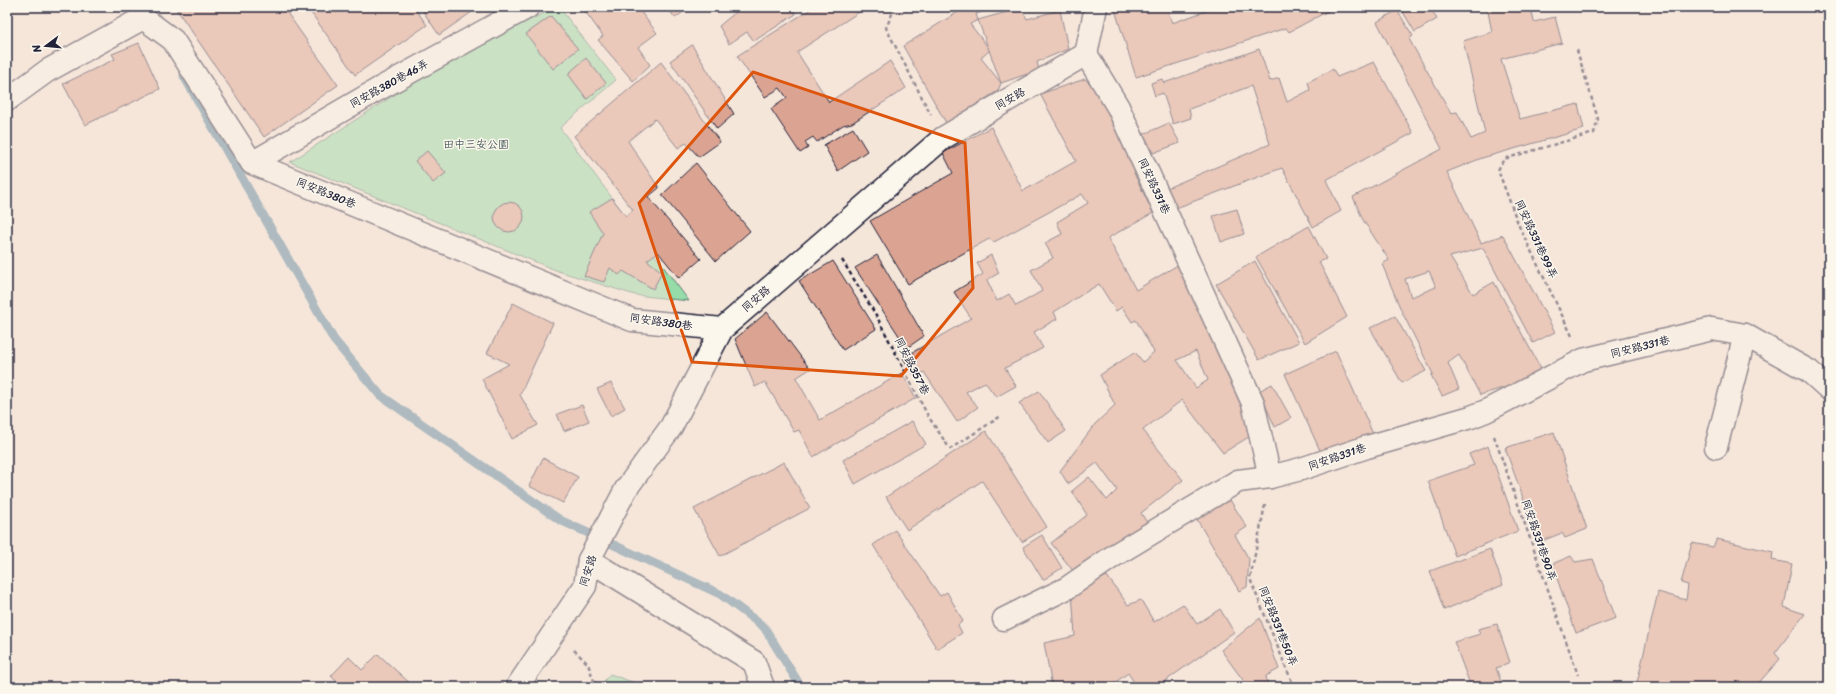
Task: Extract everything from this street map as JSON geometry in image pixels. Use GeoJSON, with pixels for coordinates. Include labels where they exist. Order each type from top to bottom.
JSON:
{"type":"FeatureCollection","features":[{"type":"Feature","properties":{"kind":"street","name":"同安路380巷46弄"},"geometry":{"type":"LineString","coordinates":[[252,163],[377,90],[528,7]]}},
{"type":"Feature","properties":{"kind":"street"},"geometry":{"type":"LineString","coordinates":[[1086,54],[1096,7]]}},
{"type":"Feature","properties":{"kind":"street"},"geometry":{"type":"LineString","coordinates":[[7,100],[47,71],[143,18],[174,40],[252,163]]}},
{"type":"Feature","properties":{"kind":"street","name":"同安路"},"geometry":{"type":"LineString","coordinates":[[518,687],[585,586],[589,560],[626,489],[671,426],[722,329],[943,138],[1086,54]]}},
{"type":"Feature","properties":{"kind":"street","name":"同安路331巷"},"geometry":{"type":"LineString","coordinates":[[1086,54],[1118,107],[1253,403],[1270,477],[1301,469],[1367,447],[1486,411],[1583,360],[1712,328],[1745,335],[1809,371],[1829,389]]}},
{"type":"Feature","properties":{"kind":"street","name":"同安路380巷"},"geometry":{"type":"LineString","coordinates":[[252,163],[632,320],[722,329]]}},
{"type":"Feature","properties":{"kind":"street"},"geometry":{"type":"LineString","coordinates":[[1716,447],[1745,335]]}},
{"type":"Feature","properties":{"kind":"street"},"geometry":{"type":"LineString","coordinates":[[1004,618],[1067,588],[1115,556],[1238,481],[1270,477]]}},
{"type":"Feature","properties":{"kind":"street"},"geometry":{"type":"LineString","coordinates":[[589,560],[754,662],[763,687]]}},
{"type":"Feature","properties":{"kind":"path"},"geometry":{"type":"LineString","coordinates":[[895,7],[886,28],[943,138]]}},
{"type":"Feature","properties":{"kind":"path","name":"同安路331巷99弄"},"geometry":{"type":"LineString","coordinates":[[1576,47],[1598,119],[1594,133],[1504,158],[1498,170],[1519,226],[1563,314],[1583,360]]}},
{"type":"Feature","properties":{"kind":"path","name":"同安路357巷"},"geometry":{"type":"LineString","coordinates":[[828,238],[876,315],[928,416],[950,449],[1001,416]]}},
{"type":"Feature","properties":{"kind":"path","name":"同安路331巷90弄"},"geometry":{"type":"LineString","coordinates":[[1486,411],[1578,675]]}},
{"type":"Feature","properties":{"kind":"path","name":"同安路331巷50弄"},"geometry":{"type":"LineString","coordinates":[[1270,477],[1250,579],[1294,687]]}},
{"type":"Feature","properties":{"kind":"path"},"geometry":{"type":"LineString","coordinates":[[555,631],[588,664],[596,687]]}},
{"type":"Feature","properties":{"kind":"highlighted area"},"geometry":{"type":"Polygon","coordinates":[[[753,72],[965,143],[973,288],[901,376],[692,362],[639,203],[753,72]]]}},
{"type":"Feature","properties":{"kind":"green space","name":"田中三安公園"},"geometry":{"type":"Polygon","coordinates":[[[556,7],[559,7],[616,80],[560,128],[689,301],[635,295],[558,271],[290,162],[444,63],[556,7]]]}},
{"type":"Feature","properties":{"kind":"green space"},"geometry":{"type":"Polygon","coordinates":[[[610,674],[646,687],[599,687],[610,674]]]}},
{"type":"Feature","properties":{"kind":"building"},"geometry":{"type":"Polygon","coordinates":[[[175,7],[283,7],[338,85],[264,137],[175,7]]]}},
{"type":"Feature","properties":{"kind":"building"},"geometry":{"type":"Polygon","coordinates":[[[307,7],[414,7],[427,25],[355,75],[307,7]]]}},
{"type":"Feature","properties":{"kind":"building"},"geometry":{"type":"Polygon","coordinates":[[[420,7],[479,7],[439,35],[420,7]]]}},
{"type":"Feature","properties":{"kind":"building"},"geometry":{"type":"Polygon","coordinates":[[[582,7],[637,7],[657,33],[638,47],[650,65],[633,81],[598,40],[603,36],[582,7]]]}},
{"type":"Feature","properties":{"kind":"building"},"geometry":{"type":"Polygon","coordinates":[[[667,7],[690,7],[675,18],[667,7]]]}},
{"type":"Feature","properties":{"kind":"building"},"geometry":{"type":"Polygon","coordinates":[[[742,7],[791,7],[796,14],[754,41],[747,32],[729,44],[719,26],[742,7]]]}},
{"type":"Feature","properties":{"kind":"building"},"geometry":{"type":"Polygon","coordinates":[[[814,7],[867,7],[797,52],[829,102],[890,61],[906,88],[852,123],[843,125],[817,142],[813,137],[805,142],[808,148],[800,153],[771,109],[787,98],[780,88],[765,97],[737,56],[814,7]]]}},
{"type":"Feature","properties":{"kind":"building"},"geometry":{"type":"Polygon","coordinates":[[[966,7],[987,7],[988,10],[976,14],[978,20],[970,24],[990,50],[981,58],[1001,83],[998,91],[946,123],[903,46],[966,7]]]}},
{"type":"Feature","properties":{"kind":"building"},"geometry":{"type":"Polygon","coordinates":[[[1114,7],[1167,7],[1172,23],[1217,7],[1248,7],[1249,9],[1254,7],[1325,7],[1328,11],[1289,32],[1286,28],[1136,77],[1114,7]]]}},
{"type":"Feature","properties":{"kind":"building"},"geometry":{"type":"Polygon","coordinates":[[[1400,7],[1430,7],[1437,19],[1415,32],[1400,7]]]}},
{"type":"Feature","properties":{"kind":"building"},"geometry":{"type":"Polygon","coordinates":[[[1487,7],[1531,7],[1534,22],[1555,17],[1562,43],[1501,59],[1520,119],[1578,104],[1584,129],[1482,158],[1447,172],[1481,243],[1503,235],[1555,332],[1533,343],[1483,248],[1450,257],[1473,294],[1494,282],[1541,369],[1516,384],[1480,395],[1459,355],[1448,363],[1459,389],[1442,396],[1431,375],[1433,374],[1401,310],[1382,264],[1389,260],[1363,220],[1353,197],[1442,149],[1377,22],[1397,10],[1413,36],[1409,39],[1451,113],[1457,112],[1471,139],[1485,133],[1463,41],[1492,32],[1487,7]],[[1429,271],[1405,279],[1411,297],[1436,287],[1429,271]]]}},
{"type":"Feature","properties":{"kind":"building"},"geometry":{"type":"Polygon","coordinates":[[[1021,8],[1027,19],[1060,10],[1068,49],[1037,62],[1039,70],[1001,83],[978,20],[1021,8]]]}},
{"type":"Feature","properties":{"kind":"building"},"geometry":{"type":"Polygon","coordinates":[[[551,16],[578,49],[553,69],[526,34],[551,16]]]}},
{"type":"Feature","properties":{"kind":"building"},"geometry":{"type":"Polygon","coordinates":[[[139,43],[160,89],[85,125],[63,84],[115,59],[112,54],[139,43]]]}},
{"type":"Feature","properties":{"kind":"building"},"geometry":{"type":"Polygon","coordinates":[[[692,45],[734,114],[717,129],[670,61],[692,45]]]}},
{"type":"Feature","properties":{"kind":"building"},"geometry":{"type":"Polygon","coordinates":[[[1259,49],[1270,81],[1279,78],[1287,102],[1310,90],[1308,82],[1333,69],[1337,77],[1374,62],[1413,133],[1326,180],[1341,211],[1313,227],[1282,168],[1176,208],[1167,188],[1270,144],[1251,86],[1189,109],[1191,118],[1173,124],[1163,93],[1155,96],[1151,83],[1162,79],[1164,83],[1259,49]]]}},
{"type":"Feature","properties":{"kind":"building"},"geometry":{"type":"Polygon","coordinates":[[[586,58],[606,83],[587,99],[568,74],[586,58]]]}},
{"type":"Feature","properties":{"kind":"building"},"geometry":{"type":"Polygon","coordinates":[[[661,62],[720,142],[699,157],[686,143],[678,148],[655,119],[628,141],[659,188],[648,197],[701,259],[679,278],[658,252],[647,260],[662,272],[653,289],[623,271],[619,275],[610,268],[604,282],[584,276],[603,233],[589,212],[612,198],[626,216],[633,210],[574,136],[661,62]]]}},
{"type":"Feature","properties":{"kind":"building"},"geometry":{"type":"Polygon","coordinates":[[[1085,79],[1103,97],[1139,170],[1134,173],[1153,213],[1108,238],[1136,290],[1181,263],[1255,433],[1223,453],[1182,400],[1143,430],[1183,480],[1141,513],[1151,529],[1074,572],[1051,543],[1087,515],[1072,491],[1089,477],[1107,500],[1117,490],[1097,463],[1068,484],[1060,471],[1095,424],[1115,405],[1100,375],[1135,352],[1143,362],[1154,352],[1136,320],[1132,322],[1122,307],[1116,311],[1099,284],[1054,312],[1057,319],[1034,332],[1043,348],[1005,368],[1016,386],[996,397],[985,382],[966,392],[978,407],[957,422],[924,372],[916,378],[903,358],[971,318],[954,292],[983,274],[977,263],[991,255],[999,273],[987,280],[997,301],[1009,294],[1016,306],[1042,291],[1031,270],[1053,258],[1045,243],[1062,234],[1057,222],[1088,203],[1082,194],[994,242],[989,239],[908,284],[870,221],[953,173],[943,153],[991,127],[1023,191],[1076,161],[1040,94],[1085,79]],[[1196,351],[1177,360],[1196,388],[1208,380],[1196,351]]]}},
{"type":"Feature","properties":{"kind":"building"},"geometry":{"type":"Polygon","coordinates":[[[1169,123],[1180,143],[1153,153],[1144,134],[1169,123]]]}},
{"type":"Feature","properties":{"kind":"building"},"geometry":{"type":"Polygon","coordinates":[[[853,128],[867,151],[838,171],[824,145],[853,128]]]}},
{"type":"Feature","properties":{"kind":"building"},"geometry":{"type":"Polygon","coordinates":[[[427,151],[446,173],[433,183],[415,161],[427,151]]]}},
{"type":"Feature","properties":{"kind":"building"},"geometry":{"type":"Polygon","coordinates":[[[696,163],[750,231],[716,261],[662,195],[696,163]]]}},
{"type":"Feature","properties":{"kind":"building"},"geometry":{"type":"Polygon","coordinates":[[[509,202],[520,206],[524,217],[520,228],[509,232],[498,228],[494,217],[498,206],[509,202]]]}},
{"type":"Feature","properties":{"kind":"building"},"geometry":{"type":"Polygon","coordinates":[[[1237,209],[1244,234],[1221,242],[1213,216],[1237,209]]]}},
{"type":"Feature","properties":{"kind":"building"},"geometry":{"type":"Polygon","coordinates":[[[1309,226],[1326,259],[1319,262],[1347,317],[1305,343],[1256,257],[1309,226]]]}},
{"type":"Feature","properties":{"kind":"building"},"geometry":{"type":"Polygon","coordinates":[[[877,255],[924,336],[907,348],[855,268],[877,255]]]}},
{"type":"Feature","properties":{"kind":"building"},"geometry":{"type":"Polygon","coordinates":[[[833,261],[876,329],[843,350],[799,281],[833,261]]]}},
{"type":"Feature","properties":{"kind":"building"},"geometry":{"type":"Polygon","coordinates":[[[1255,261],[1299,342],[1259,360],[1216,284],[1255,261]]]}},
{"type":"Feature","properties":{"kind":"building"},"geometry":{"type":"Polygon","coordinates":[[[513,303],[553,323],[520,395],[538,425],[512,439],[482,379],[509,364],[487,353],[513,303]]]}},
{"type":"Feature","properties":{"kind":"building"},"geometry":{"type":"Polygon","coordinates":[[[767,312],[810,369],[796,378],[820,420],[902,373],[916,398],[813,457],[799,430],[794,432],[765,382],[755,387],[735,339],[767,312]]]}},
{"type":"Feature","properties":{"kind":"building"},"geometry":{"type":"Polygon","coordinates":[[[1395,316],[1426,371],[1402,383],[1370,328],[1395,316]]]}},
{"type":"Feature","properties":{"kind":"building"},"geometry":{"type":"Polygon","coordinates":[[[1336,351],[1373,434],[1322,455],[1285,374],[1336,351]]]}},
{"type":"Feature","properties":{"kind":"building"},"geometry":{"type":"Polygon","coordinates":[[[611,383],[625,408],[611,416],[597,389],[611,383]]]}},
{"type":"Feature","properties":{"kind":"building"},"geometry":{"type":"Polygon","coordinates":[[[1272,384],[1291,418],[1275,427],[1259,391],[1272,384]]]}},
{"type":"Feature","properties":{"kind":"building"},"geometry":{"type":"Polygon","coordinates":[[[1039,391],[1066,431],[1048,443],[1019,403],[1039,391]]]}},
{"type":"Feature","properties":{"kind":"building"},"geometry":{"type":"Polygon","coordinates":[[[582,405],[589,421],[564,431],[557,414],[582,405]]]}},
{"type":"Feature","properties":{"kind":"building"},"geometry":{"type":"Polygon","coordinates":[[[912,421],[926,444],[855,484],[843,460],[912,421]]]}},
{"type":"Feature","properties":{"kind":"building"},"geometry":{"type":"Polygon","coordinates":[[[986,431],[1047,527],[1022,542],[982,481],[907,530],[886,497],[986,431]]]}},
{"type":"Feature","properties":{"kind":"building"},"geometry":{"type":"Polygon","coordinates":[[[1554,432],[1587,529],[1565,538],[1562,533],[1539,542],[1505,448],[1554,432]]]}},
{"type":"Feature","properties":{"kind":"building"},"geometry":{"type":"Polygon","coordinates":[[[1488,446],[1518,531],[1455,556],[1428,481],[1474,465],[1469,454],[1488,446]]]}},
{"type":"Feature","properties":{"kind":"building"},"geometry":{"type":"Polygon","coordinates":[[[543,458],[578,477],[563,503],[529,486],[543,458]]]}},
{"type":"Feature","properties":{"kind":"building"},"geometry":{"type":"Polygon","coordinates":[[[784,462],[810,508],[720,556],[694,509],[784,462]]]}},
{"type":"Feature","properties":{"kind":"building"},"geometry":{"type":"Polygon","coordinates":[[[1230,500],[1247,527],[1235,535],[1249,559],[1247,587],[1239,591],[1196,518],[1230,500]]]}},
{"type":"Feature","properties":{"kind":"building"},"geometry":{"type":"Polygon","coordinates":[[[895,530],[940,596],[947,592],[963,621],[958,625],[962,633],[937,649],[873,545],[895,530]]]}},
{"type":"Feature","properties":{"kind":"building"},"geometry":{"type":"Polygon","coordinates":[[[1042,535],[1062,568],[1043,580],[1023,547],[1042,535]]]}},
{"type":"Feature","properties":{"kind":"building"},"geometry":{"type":"Polygon","coordinates":[[[1717,539],[1773,552],[1772,560],[1792,564],[1784,607],[1805,614],[1775,653],[1780,659],[1755,687],[1636,687],[1658,592],[1686,600],[1688,585],[1681,583],[1692,543],[1713,547],[1717,539]]]}},
{"type":"Feature","properties":{"kind":"building"},"geometry":{"type":"Polygon","coordinates":[[[1490,549],[1503,585],[1444,610],[1430,571],[1490,549]]]}},
{"type":"Feature","properties":{"kind":"building"},"geometry":{"type":"Polygon","coordinates":[[[1571,556],[1575,562],[1593,559],[1616,618],[1576,633],[1552,564],[1571,556]]]}},
{"type":"Feature","properties":{"kind":"building"},"geometry":{"type":"Polygon","coordinates":[[[1107,576],[1128,605],[1141,600],[1154,622],[1183,604],[1197,624],[1220,609],[1234,632],[1157,687],[1137,687],[1128,673],[1109,687],[1052,687],[1044,643],[1075,636],[1072,593],[1107,576]]]}},
{"type":"Feature","properties":{"kind":"building"},"geometry":{"type":"Polygon","coordinates":[[[1260,618],[1279,669],[1266,676],[1268,687],[1248,687],[1221,650],[1260,618]]]}},
{"type":"Feature","properties":{"kind":"building"},"geometry":{"type":"Polygon","coordinates":[[[1497,624],[1510,662],[1496,668],[1503,687],[1471,687],[1454,642],[1480,634],[1478,629],[1497,624]]]}},
{"type":"Feature","properties":{"kind":"building"},"geometry":{"type":"Polygon","coordinates":[[[378,654],[414,687],[342,687],[331,676],[349,657],[362,670],[378,654]]]}},
{"type":"Feature","properties":{"kind":"waterway"},"geometry":{"type":"LineString","coordinates":[[184,76],[334,340],[380,395],[560,520],[720,594],[764,627],[801,687]]}}]}
